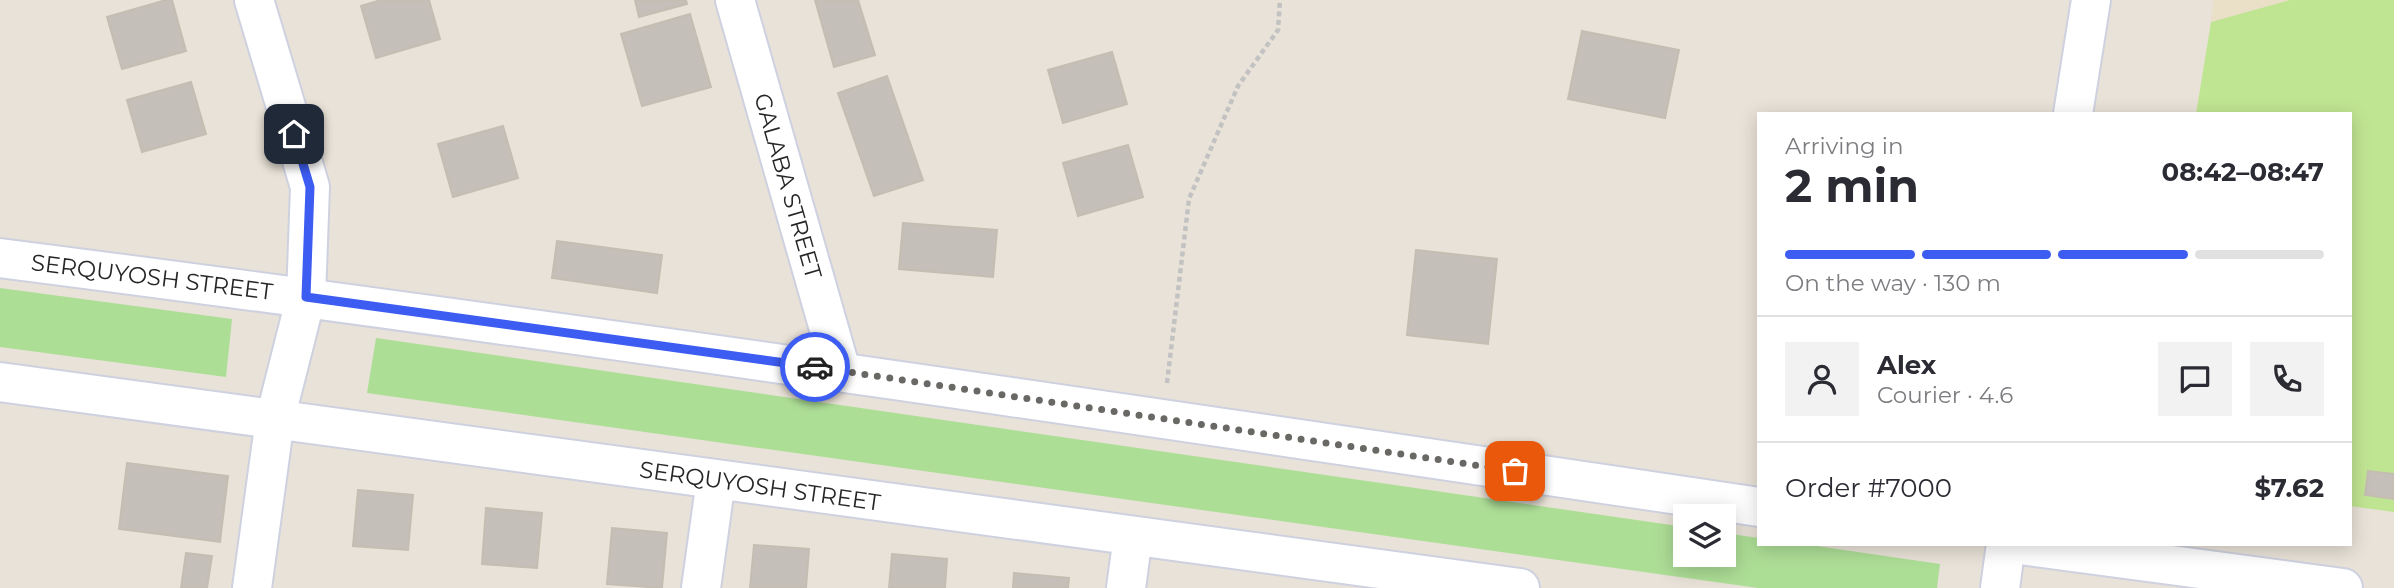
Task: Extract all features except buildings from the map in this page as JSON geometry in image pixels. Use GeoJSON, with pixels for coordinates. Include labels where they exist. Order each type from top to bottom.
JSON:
{"type":"FeatureCollection","features":[{"type":"Feature","properties":{"kind":"street"},"geometry":{"type":"LineString","coordinates":[[252,588],[275,419],[306,297],[310,187],[254,0]]}},
{"type":"Feature","properties":{"kind":"street","name":"GALABA STREET"},"geometry":{"type":"LineString","coordinates":[[735,0],[841,371]]}},
{"type":"Feature","properties":{"kind":"street"},"geometry":{"type":"LineString","coordinates":[[2073,112],[2091,0]]}},
{"type":"Feature","properties":{"kind":"street","name":"SERQUYOSH STREET"},"geometry":{"type":"LineString","coordinates":[[0,258],[841,371],[1757,507]]}},
{"type":"Feature","properties":{"kind":"street","name":"SERQUYOSH STREET"},"geometry":{"type":"LineString","coordinates":[[0,382],[1520,588]]}},
{"type":"Feature","properties":{"kind":"street"},"geometry":{"type":"LineString","coordinates":[[701,588],[716,480]]}},
{"type":"Feature","properties":{"kind":"street"},"geometry":{"type":"LineString","coordinates":[[1126,588],[1133,536]]}},
{"type":"Feature","properties":{"kind":"street"},"geometry":{"type":"LineString","coordinates":[[2000,588],[2006,546]]}},
{"type":"Feature","properties":{"kind":"street"},"geometry":{"type":"LineString","coordinates":[[2029,546],[2343,588]]}},
{"type":"Feature","properties":{"kind":"path"},"geometry":{"type":"LineString","coordinates":[[1163,419],[1189,199],[1238,86],[1278,30],[1280,0]]}},
{"type":"Feature","properties":{"kind":"shaded area"},"geometry":{"type":"Polygon","coordinates":[[[2214,0],[2290,0],[2211,22],[2214,0]]]}},
{"type":"Feature","properties":{"kind":"green space"},"geometry":{"type":"Polygon","coordinates":[[[2290,0],[2394,0],[2394,512],[2352,506],[2352,112],[2196,112],[2211,22],[2290,0]]]}},
{"type":"Feature","properties":{"kind":"green space"},"geometry":{"type":"Polygon","coordinates":[[[0,288],[232,319],[226,377],[0,347],[0,288]]]}},
{"type":"Feature","properties":{"kind":"green space"},"geometry":{"type":"Polygon","coordinates":[[[376,338],[1673,525],[1673,567],[1736,567],[1736,535],[1757,538],[1757,546],[1817,546],[1940,564],[1937,588],[1758,588],[367,393],[376,338]]]}},
{"type":"Feature","properties":{"kind":"way so far"},"geometry":{"type":"LineString","coordinates":[[815,367],[1515,471]]}},
{"type":"Feature","properties":{"kind":"route"},"geometry":{"type":"LineString","coordinates":[[294,134],[310,187],[306,297],[815,367]]}}]}
